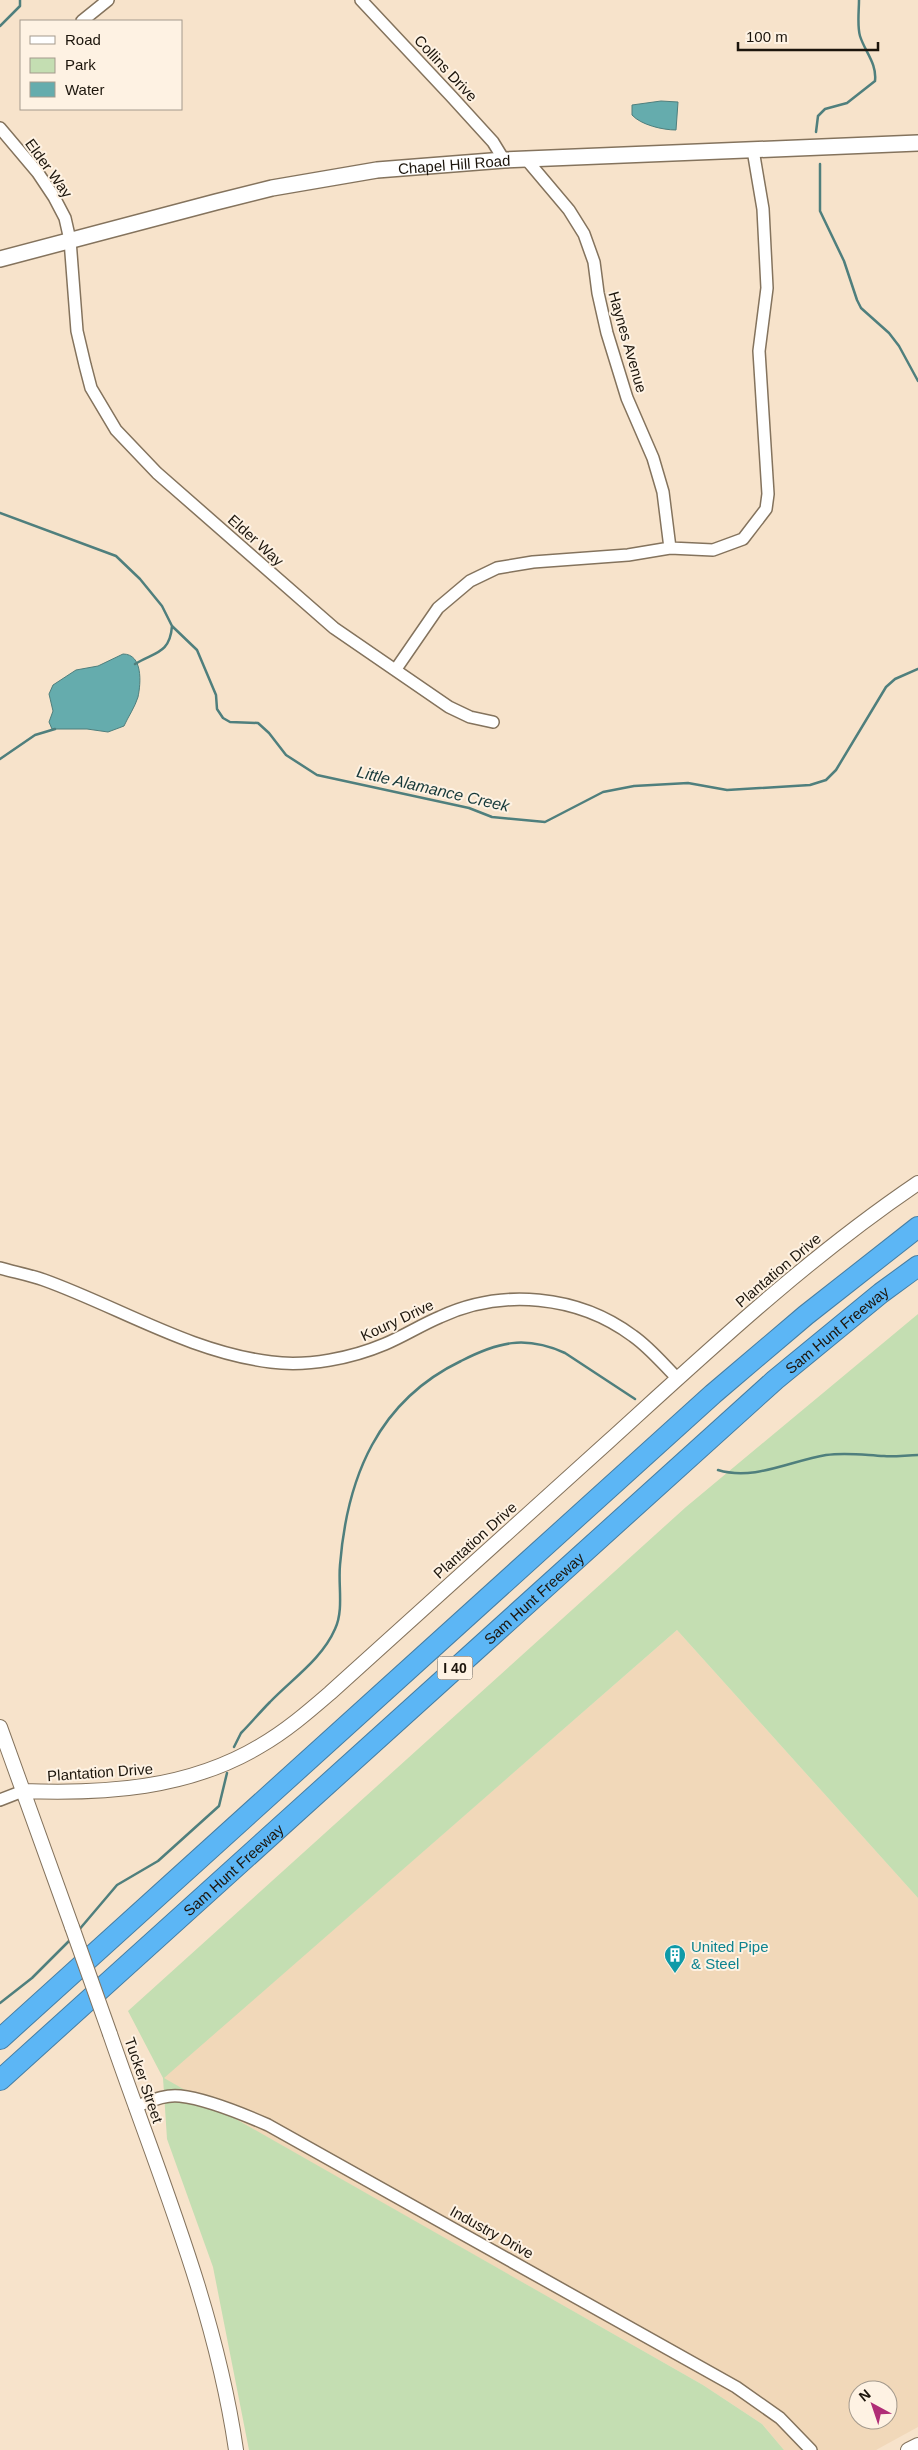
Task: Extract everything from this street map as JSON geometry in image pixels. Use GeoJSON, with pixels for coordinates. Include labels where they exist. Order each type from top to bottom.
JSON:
{"type":"FeatureCollection","features":[{"type":"Feature","properties":{"kind":"highway","name":"Sam Hunt Freeway"},"geometry":{"type":"LineString","coordinates":[[0,2039],[713,1394],[806,1315],[918,1227]]}},
{"type":"Feature","properties":{"kind":"highway","name":"Sam Hunt Freeway"},"geometry":{"type":"LineString","coordinates":[[0,2080],[775,1380],[881,1293],[918,1266]]}},
{"type":"Feature","properties":{"kind":"main road","name":"Chapel Hill Road"},"geometry":{"type":"LineString","coordinates":[[0,259],[216,202],[346,174],[407,166],[526,159],[918,143]]}},
{"type":"Feature","properties":{"kind":"street"},"geometry":{"type":"LineString","coordinates":[[83,20],[108,0]]}},
{"type":"Feature","properties":{"kind":"street","name":"Collins Drive"},"geometry":{"type":"LineString","coordinates":[[361,0],[493,142],[504,160]]}},
{"type":"Feature","properties":{"kind":"street","name":"Elder Way"},"geometry":{"type":"LineString","coordinates":[[0,128],[54,197],[64,218],[70,240],[79,340],[91,388],[116,430],[157,473],[295,596],[334,628],[449,707],[470,717],[493,722]]}},
{"type":"Feature","properties":{"kind":"street"},"geometry":{"type":"LineString","coordinates":[[396,669],[438,608],[470,581],[496,568],[533,562],[628,555],[670,548],[713,550],[743,539],[766,509],[768,494],[759,351],[767,288],[762,209],[753,150]]}},
{"type":"Feature","properties":{"kind":"street","name":"Haynes Avenue"},"geometry":{"type":"LineString","coordinates":[[526,159],[568,210],[584,234],[594,262],[598,293],[607,332],[628,398],[653,458],[663,492],[670,548]]}},
{"type":"Feature","properties":{"kind":"street","name":"Plantation Drive"},"geometry":{"type":"LineString","coordinates":[[0,1800],[23,1791],[124,1789],[152,1786],[210,1771],[261,1746],[282,1732],[330,1693],[677,1378],[825,1251],[918,1183]]}},
{"type":"Feature","properties":{"kind":"street","name":"Koury Drive"},"geometry":{"type":"LineString","coordinates":[[0,1268],[43,1280],[213,1350],[271,1362],[308,1362],[363,1353],[440,1316],[468,1306],[497,1300],[554,1302],[606,1320],[633,1336],[677,1378]]}},
{"type":"Feature","properties":{"kind":"street","name":"Tucker Street"},"geometry":{"type":"LineString","coordinates":[[0,1727],[182,2235],[210,2324],[236,2450]]}},
{"type":"Feature","properties":{"kind":"street","name":"Industry Drive"},"geometry":{"type":"LineString","coordinates":[[135,2108],[158,2098],[180,2096],[220,2106],[268,2125],[736,2387],[780,2418],[811,2450]]}},
{"type":"Feature","properties":{"kind":"street"},"geometry":{"type":"LineString","coordinates":[[908,2450],[918,2445]]}},
{"type":"Feature","properties":{"kind":"shaded area"},"geometry":{"type":"Polygon","coordinates":[[[677,1630],[918,1898],[918,2427],[876,2450],[784,2450],[762,2424],[703,2385],[163,2078],[677,1630]]]}},
{"type":"Feature","properties":{"kind":"green space"},"geometry":{"type":"Polygon","coordinates":[[[918,1314],[918,1898],[677,1630],[164,2078],[703,2385],[762,2424],[784,2450],[249,2450],[213,2267],[167,2139],[163,2078],[128,2011],[686,1507],[918,1314]]]}},
{"type":"Feature","properties":{"kind":"water"},"geometry":{"type":"Polygon","coordinates":[[[661,101],[678,102],[676,130],[652,126],[641,122],[632,115],[632,105],[661,101]]]}},
{"type":"Feature","properties":{"kind":"water"},"geometry":{"type":"Polygon","coordinates":[[[123,654],[130,655],[134,659],[140,677],[138,697],[124,726],[108,732],[87,729],[52,729],[49,722],[53,711],[49,694],[53,685],[76,670],[98,666],[123,654]]]}},
{"type":"Feature","properties":{"kind":"waterway"},"geometry":{"type":"LineString","coordinates":[[0,26],[20,6],[20,0]]}},
{"type":"Feature","properties":{"kind":"waterway"},"geometry":{"type":"LineString","coordinates":[[816,132],[818,116],[825,109],[847,103],[875,81],[874,69],[859,32],[859,0]]}},
{"type":"Feature","properties":{"kind":"waterway"},"geometry":{"type":"LineString","coordinates":[[820,164],[820,211],[844,261],[857,300],[861,308],[889,333],[899,346],[918,381]]}},
{"type":"Feature","properties":{"kind":"waterway","name":"Little Alamance Creek"},"geometry":{"type":"LineString","coordinates":[[0,513],[116,556],[140,579],[162,606],[172,626],[197,650],[216,695],[217,709],[223,718],[230,722],[258,723],[269,733],[286,755],[317,775],[469,808],[492,817],[545,822],[603,792],[634,786],[688,783],[727,790],[810,785],[826,780],[836,770],[886,687],[895,679],[918,669]]}},
{"type":"Feature","properties":{"kind":"waterway"},"geometry":{"type":"LineString","coordinates":[[135,664],[164,647],[171,635],[172,626]]}},
{"type":"Feature","properties":{"kind":"waterway"},"geometry":{"type":"LineString","coordinates":[[0,759],[35,735],[55,729]]}},
{"type":"Feature","properties":{"kind":"waterway"},"geometry":{"type":"LineString","coordinates":[[234,1747],[241,1733],[315,1659],[335,1629],[340,1606],[340,1565],[344,1533],[350,1502],[359,1472],[372,1445],[388,1420],[408,1397],[432,1378],[474,1354],[500,1345],[524,1343],[551,1347],[565,1353],[635,1399]]}},
{"type":"Feature","properties":{"kind":"waterway"},"geometry":{"type":"LineString","coordinates":[[718,1470],[731,1473],[758,1472],[833,1454],[918,1455]]}},
{"type":"Feature","properties":{"kind":"waterway"},"geometry":{"type":"LineString","coordinates":[[78,1931],[117,1885],[158,1861],[219,1806],[227,1773]]}},
{"type":"Feature","properties":{"kind":"waterway"},"geometry":{"type":"LineString","coordinates":[[0,2003],[32,1978],[71,1939]]}},
{"type":"Feature","properties":{"kind":"place","name":"United Pipe & Steel"},"geometry":{"type":"Point","coordinates":[675,1974]}}]}
